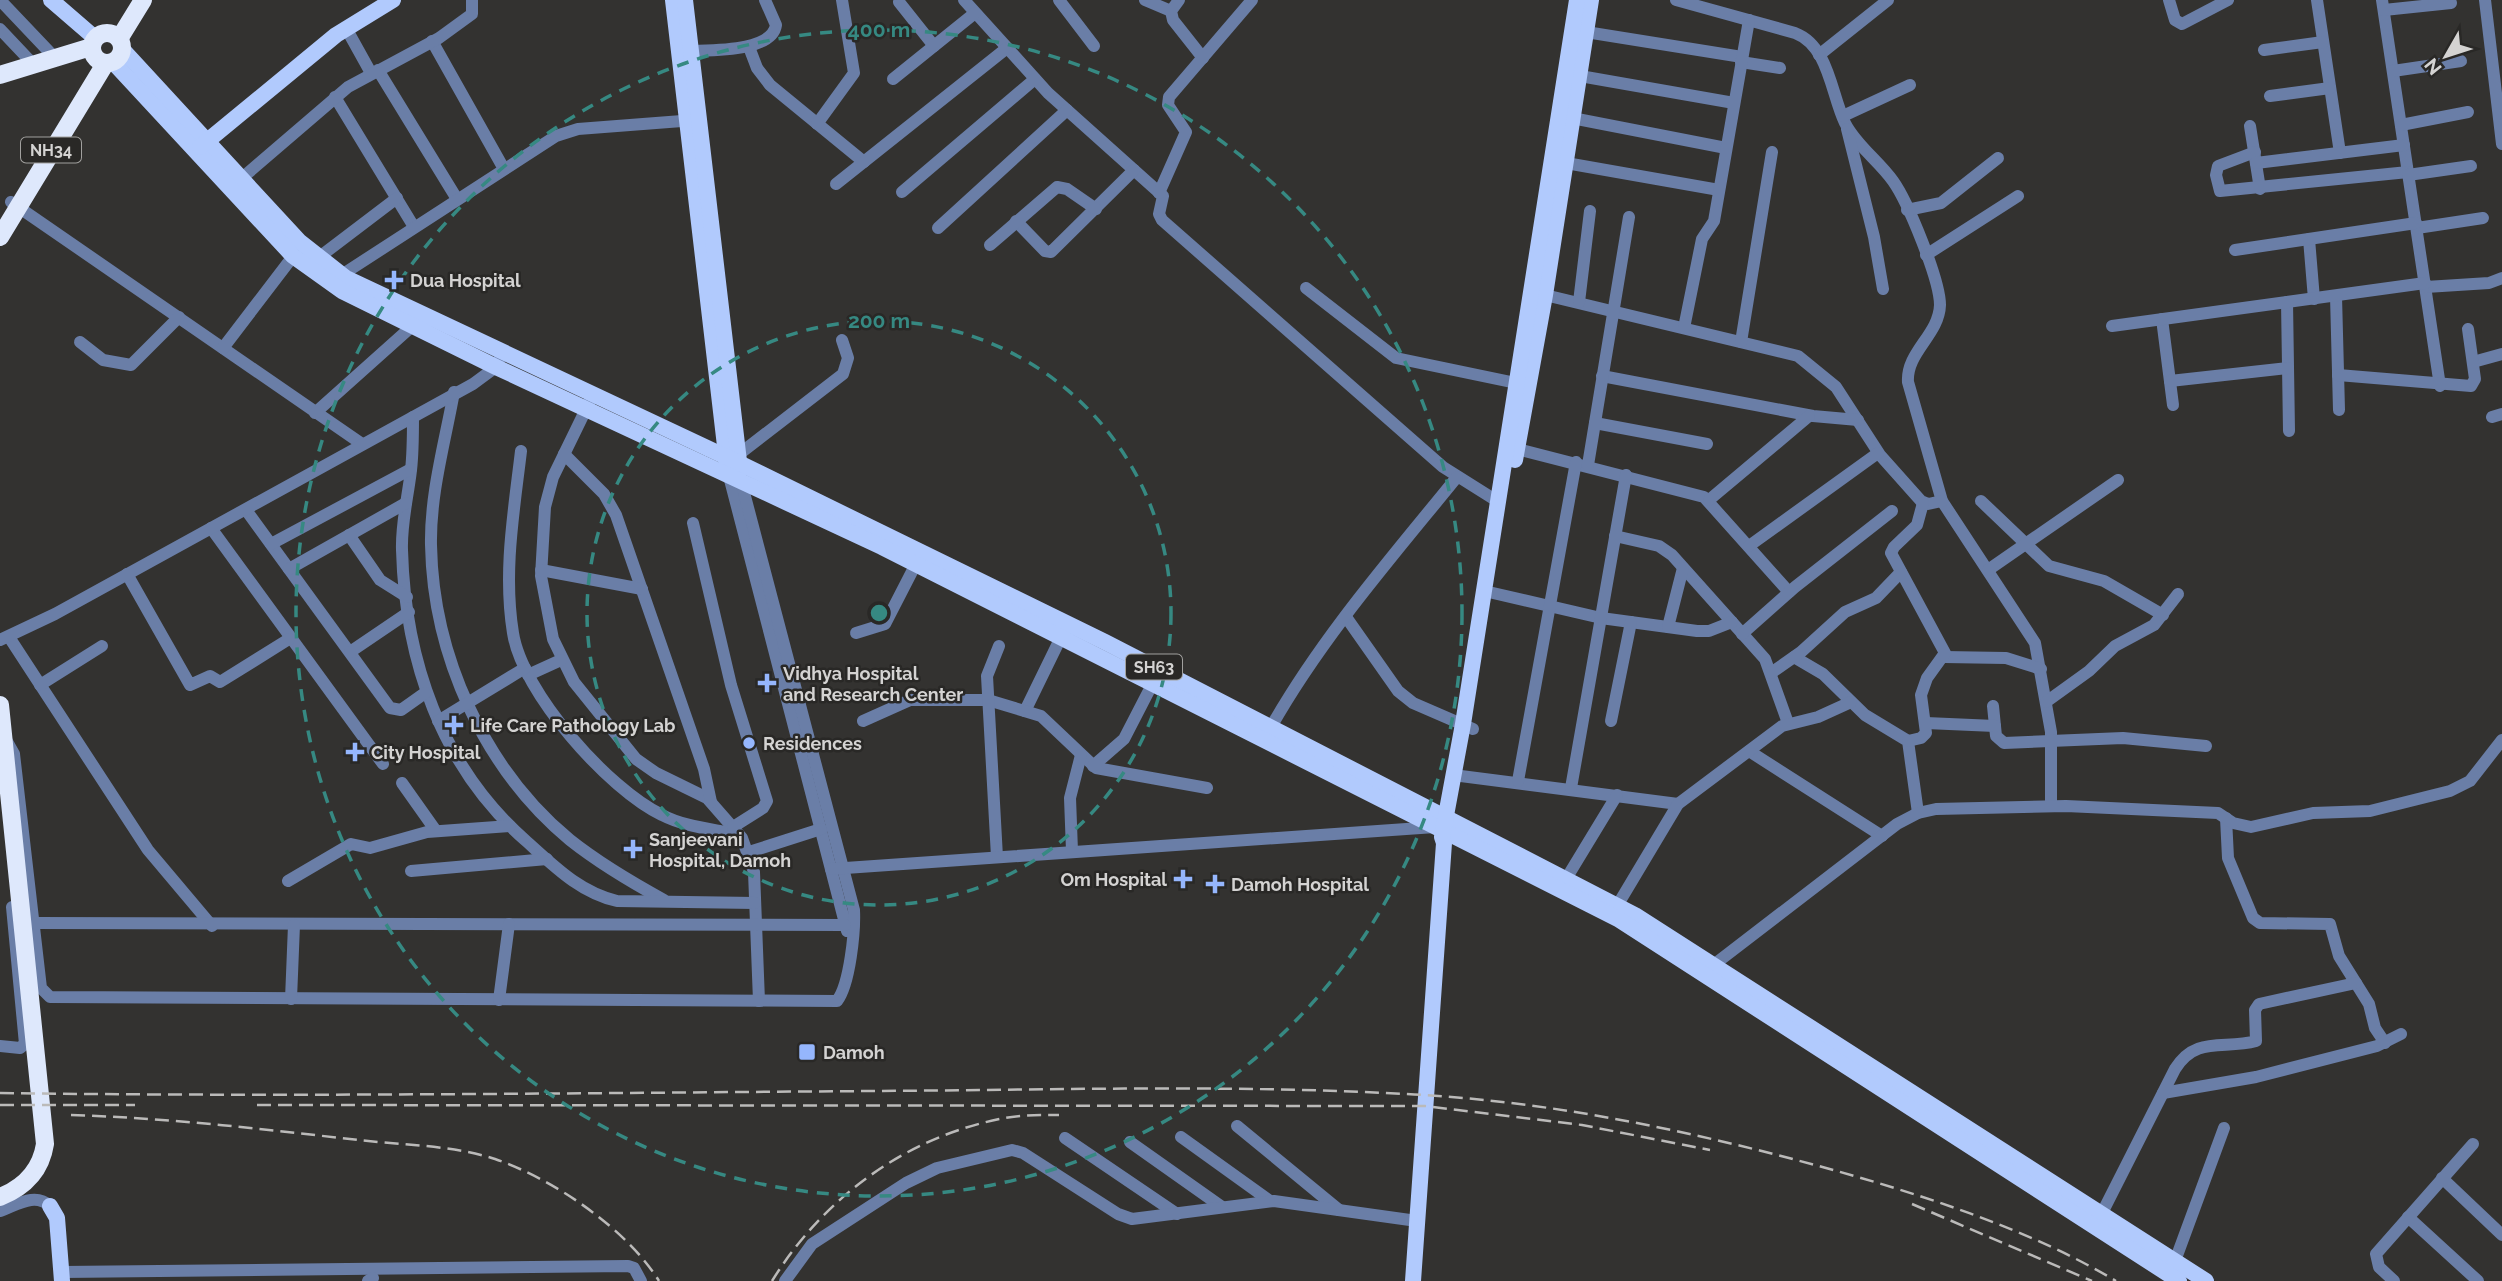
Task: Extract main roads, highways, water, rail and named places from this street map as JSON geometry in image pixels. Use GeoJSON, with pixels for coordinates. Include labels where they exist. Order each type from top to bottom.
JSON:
{"type":"FeatureCollection","features":[{"type":"Feature","properties":{"kind":"highway","name":"NH34"},"geometry":{"type":"LineString","coordinates":[[0,237],[14,205],[106,49],[130,0]]}},
{"type":"Feature","properties":{"kind":"highway","name":"NH34"},"geometry":{"type":"LineString","coordinates":[[106,49],[143,0]]}},
{"type":"Feature","properties":{"kind":"highway"},"geometry":{"type":"LineString","coordinates":[[0,75],[56,59],[106,49]]}},
{"type":"Feature","properties":{"kind":"highway","name":"NH34"},"geometry":{"type":"LineString","coordinates":[[0,221],[14,205]]}},
{"type":"Feature","properties":{"kind":"highway"},"geometry":{"type":"LineString","coordinates":[[0,705],[2,755],[45,1144],[41,1164],[35,1172],[22,1185],[0,1197]]}},
{"type":"Feature","properties":{"kind":"main road","name":"SH63"},"geometry":{"type":"LineString","coordinates":[[51,0],[106,49],[202,146],[298,250],[336,279],[499,360],[735,466],[802,502],[1261,727],[1709,969]]}},
{"type":"Feature","properties":{"kind":"main road"},"geometry":{"type":"LineString","coordinates":[[202,146],[346,28],[393,0]]}},
{"type":"Feature","properties":{"kind":"main road"},"geometry":{"type":"LineString","coordinates":[[673,0],[693,120],[735,466]]}},
{"type":"Feature","properties":{"kind":"main road"},"geometry":{"type":"LineString","coordinates":[[685,0],[693,120]]}},
{"type":"Feature","properties":{"kind":"main road"},"geometry":{"type":"LineString","coordinates":[[1468,727],[1497,501],[1577,0]]}},
{"type":"Feature","properties":{"kind":"main road"},"geometry":{"type":"LineString","coordinates":[[1413,1281],[1445,828],[1468,727],[1493,593],[1545,295],[1591,0]]}},
{"type":"Feature","properties":{"kind":"main road","name":"SH63"},"geometry":{"type":"LineString","coordinates":[[202,146],[242,178],[253,201]]}},
{"type":"Feature","properties":{"kind":"main road","name":"SH63"},"geometry":{"type":"LineString","coordinates":[[298,250],[318,258],[336,279]]}},
{"type":"Feature","properties":{"kind":"main road","name":"SH63"},"geometry":{"type":"LineString","coordinates":[[1445,828],[1566,879],[1617,906],[1709,969],[2098,1221],[2179,1281]]}},
{"type":"Feature","properties":{"kind":"main road"},"geometry":{"type":"LineString","coordinates":[[50,1206],[57,1218],[62,1276]]}},
{"type":"Feature","properties":{"kind":"main road","name":"SH63"},"geometry":{"type":"LineString","coordinates":[[2098,1221],[2175,1261],[2206,1281]]}},
{"type":"Feature","properties":{"kind":"railway"},"geometry":{"type":"LineString","coordinates":[[0,1093],[327,1095],[1217,1089],[1354,1092],[1474,1099],[1626,1121],[1826,1168],[1975,1215],[2048,1245],[2116,1281]]}},
{"type":"Feature","properties":{"kind":"railway"},"geometry":{"type":"LineString","coordinates":[[0,1105],[135,1105]]}},
{"type":"Feature","properties":{"kind":"railway"},"geometry":{"type":"LineString","coordinates":[[257,1105],[1425,1106],[1582,1125],[1710,1150]]}},
{"type":"Feature","properties":{"kind":"railway"},"geometry":{"type":"LineString","coordinates":[[71,1115],[179,1121],[427,1146],[479,1154],[517,1168],[564,1192],[628,1242],[659,1281]]}},
{"type":"Feature","properties":{"kind":"railway"},"geometry":{"type":"LineString","coordinates":[[772,1281],[793,1251],[843,1197],[902,1155],[969,1127],[1011,1117],[1059,1115]]}},
{"type":"Feature","properties":{"kind":"railway"},"geometry":{"type":"LineString","coordinates":[[1912,1204],[2092,1281]]}},
{"type":"Feature","properties":{"kind":"place","name":"Dua Hospital"},"geometry":{"type":"Point","coordinates":[394,280]}},
{"type":"Feature","properties":{"kind":"place","name":"Vidhya Hospital and Research Center"},"geometry":{"type":"Point","coordinates":[767,683]}},
{"type":"Feature","properties":{"kind":"place","name":"Life Care Pathology Lab"},"geometry":{"type":"Point","coordinates":[454,725]}},
{"type":"Feature","properties":{"kind":"place","name":"Residences"},"geometry":{"type":"Point","coordinates":[749,743]}},
{"type":"Feature","properties":{"kind":"place","name":"City Hospital"},"geometry":{"type":"Point","coordinates":[355,752]}},
{"type":"Feature","properties":{"kind":"place","name":"Sanjeevani Hospital, Damoh"},"geometry":{"type":"Point","coordinates":[633,849]}},
{"type":"Feature","properties":{"kind":"place","name":"Om Hospital"},"geometry":{"type":"Point","coordinates":[1183,879]}},
{"type":"Feature","properties":{"kind":"place","name":"Damoh Hospital"},"geometry":{"type":"Point","coordinates":[1215,884]}},
{"type":"Feature","properties":{"kind":"place","name":"Damoh"},"geometry":{"type":"Point","coordinates":[807,1052]}}]}
